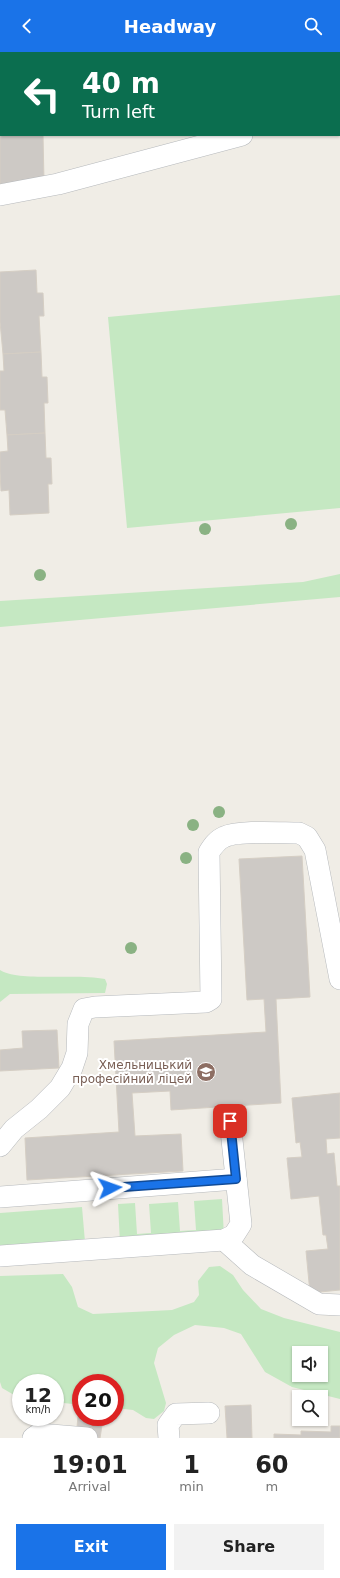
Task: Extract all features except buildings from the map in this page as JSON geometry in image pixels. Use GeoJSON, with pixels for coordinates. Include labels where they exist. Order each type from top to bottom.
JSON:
{"type":"FeatureCollection","features":[{"type":"Feature","properties":{"kind":"lane"},"geometry":{"type":"LineString","coordinates":[[0,195],[58,184],[238,136]]}},
{"type":"Feature","properties":{"kind":"lane"},"geometry":{"type":"LineString","coordinates":[[0,1146],[14,1129],[39,1109],[60,1088],[72,1068],[77,1053],[78,1024],[84,1009],[95,1007],[206,1002],[211,999],[209,852],[216,842],[224,836],[235,834],[299,833],[307,838],[315,850],[340,979]]}},
{"type":"Feature","properties":{"kind":"lane"},"geometry":{"type":"LineString","coordinates":[[0,1256],[224,1240],[234,1235],[241,1224],[230,1121]]}},
{"type":"Feature","properties":{"kind":"lane"},"geometry":{"type":"LineString","coordinates":[[0,1186],[0,1197],[236,1179]]}},
{"type":"Feature","properties":{"kind":"lane"},"geometry":{"type":"LineString","coordinates":[[224,1240],[252,1265],[319,1304],[340,1305]]}},
{"type":"Feature","properties":{"kind":"lane"},"geometry":{"type":"LineString","coordinates":[[169,1438],[168,1424],[176,1414],[209,1412]]}},
{"type":"Feature","properties":{"kind":"lane"},"geometry":{"type":"LineString","coordinates":[[33,1438],[39,1434],[87,1438]]}},
{"type":"Feature","properties":{"kind":"green space"},"geometry":{"type":"Polygon","coordinates":[[[340,295],[340,508],[127,528],[108,317],[340,295]]]}},
{"type":"Feature","properties":{"kind":"green space"},"geometry":{"type":"Polygon","coordinates":[[[340,574],[340,597],[0,627],[0,601],[303,582],[340,574]]]}},
{"type":"Feature","properties":{"kind":"green space"},"geometry":{"type":"Polygon","coordinates":[[[0,970],[8,974],[20,976],[94,977],[105,979],[107,984],[105,993],[10,994],[0,1002],[0,970]]]}},
{"type":"Feature","properties":{"kind":"green space"},"geometry":{"type":"Polygon","coordinates":[[[222,1199],[224,1236],[120,1243],[118,1204],[135,1203],[137,1234],[151,1233],[149,1204],[178,1202],[180,1231],[196,1230],[194,1201],[222,1199]]]}},
{"type":"Feature","properties":{"kind":"green space"},"geometry":{"type":"Polygon","coordinates":[[[82,1207],[85,1242],[0,1247],[0,1213],[82,1207]]]}},
{"type":"Feature","properties":{"kind":"green space"},"geometry":{"type":"Polygon","coordinates":[[[220,1266],[233,1275],[243,1290],[261,1309],[284,1318],[340,1332],[340,1399],[328,1396],[328,1390],[304,1390],[292,1387],[265,1372],[241,1334],[224,1328],[195,1325],[174,1335],[158,1348],[154,1363],[166,1403],[164,1411],[154,1419],[146,1418],[133,1410],[124,1409],[124,1374],[72,1374],[72,1404],[64,1403],[64,1374],[12,1374],[12,1394],[2,1388],[0,1382],[0,1276],[63,1274],[72,1287],[78,1307],[93,1314],[172,1310],[194,1302],[199,1295],[198,1281],[209,1267],[220,1266]]]}},
{"type":"Feature","properties":{"kind":"place","name":"Хмельницький професійний ліцей"},"geometry":{"type":"Point","coordinates":[206,1072]}},
{"type":"Feature","properties":{"kind":"route"},"geometry":{"type":"LineString","coordinates":[[110,1188],[236,1179],[230,1121]]}}]}
